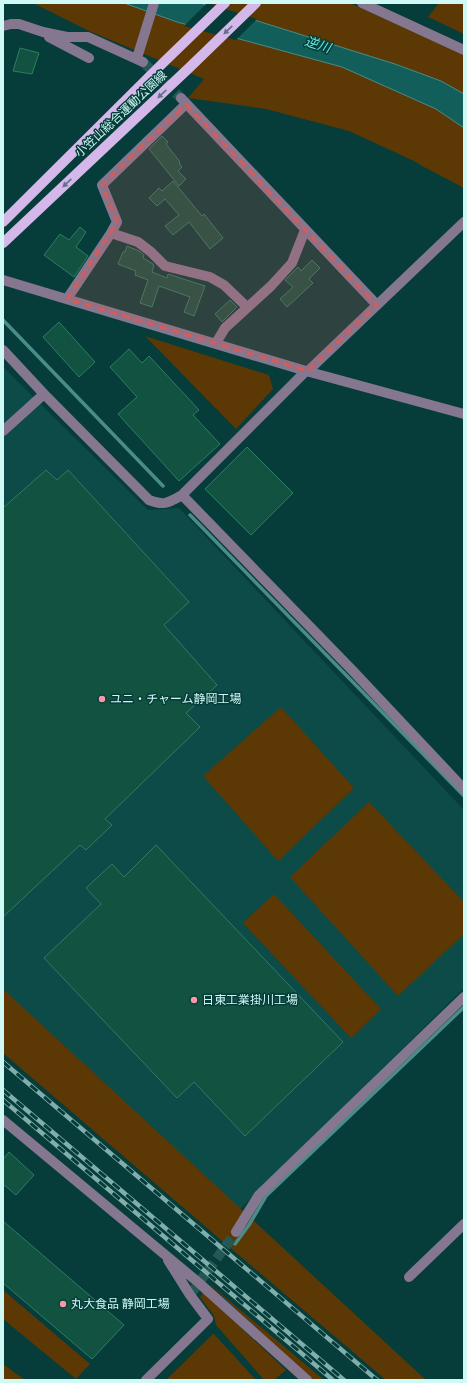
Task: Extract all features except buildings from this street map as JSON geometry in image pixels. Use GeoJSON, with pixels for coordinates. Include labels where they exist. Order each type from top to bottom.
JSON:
{"type":"FeatureCollection","features":[{"type":"Feature","properties":{"kind":"main road","name":"小笠山総合運動公園線"},"geometry":{"type":"LineString","coordinates":[[3,222],[225,3]]}},
{"type":"Feature","properties":{"kind":"main road","name":"小笠山総合運動公園線"},"geometry":{"type":"LineString","coordinates":[[3,244],[256,3]]}},
{"type":"Feature","properties":{"kind":"street"},"geometry":{"type":"LineString","coordinates":[[3,26],[19,24],[43,32],[67,37],[88,37],[140,60],[154,3]]}},
{"type":"Feature","properties":{"kind":"street"},"geometry":{"type":"LineString","coordinates":[[362,3],[464,50]]}},
{"type":"Feature","properties":{"kind":"street"},"geometry":{"type":"LineString","coordinates":[[43,32],[52,39],[89,58]]}},
{"type":"Feature","properties":{"kind":"street"},"geometry":{"type":"LineString","coordinates":[[67,299],[117,222],[102,185],[183,101],[377,306]]}},
{"type":"Feature","properties":{"kind":"street"},"geometry":{"type":"LineString","coordinates":[[3,350],[148,500],[159,504],[169,502],[182,495],[307,371],[464,222]]}},
{"type":"Feature","properties":{"kind":"street"},"geometry":{"type":"LineString","coordinates":[[216,343],[225,328],[271,286],[292,263],[305,230]]}},
{"type":"Feature","properties":{"kind":"street"},"geometry":{"type":"LineString","coordinates":[[111,233],[138,242],[152,252],[164,266],[210,277],[224,285],[248,307]]}},
{"type":"Feature","properties":{"kind":"street"},"geometry":{"type":"LineString","coordinates":[[3,280],[307,371],[464,414]]}},
{"type":"Feature","properties":{"kind":"street"},"geometry":{"type":"LineString","coordinates":[[3,431],[44,394]]}},
{"type":"Feature","properties":{"kind":"street"},"geometry":{"type":"LineString","coordinates":[[182,495],[464,788]]}},
{"type":"Feature","properties":{"kind":"street"},"geometry":{"type":"LineString","coordinates":[[236,1232],[259,1195],[464,997]]}},
{"type":"Feature","properties":{"kind":"street"},"geometry":{"type":"LineString","coordinates":[[5,1124],[199,1283],[307,1380]]}},
{"type":"Feature","properties":{"kind":"street"},"geometry":{"type":"LineString","coordinates":[[409,1277],[464,1224]]}},
{"type":"Feature","properties":{"kind":"street"},"geometry":{"type":"LineString","coordinates":[[146,1380],[208,1319],[190,1295],[162,1252]]}},
{"type":"Feature","properties":{"kind":"highlighted area"},"geometry":{"type":"Polygon","coordinates":[[[186,104],[377,305],[308,371],[67,299],[117,222],[102,185],[186,104]]]}},
{"type":"Feature","properties":{"kind":"shaded area"},"geometry":{"type":"Polygon","coordinates":[[[33,3],[350,3],[464,55],[464,188],[416,162],[349,131],[266,109],[188,98],[204,79],[89,31],[33,3]]]}},
{"type":"Feature","properties":{"kind":"shaded area"},"geometry":{"type":"Polygon","coordinates":[[[439,3],[464,3],[464,34],[428,17],[439,3]]]}},
{"type":"Feature","properties":{"kind":"shaded area"},"geometry":{"type":"Polygon","coordinates":[[[145,336],[269,375],[273,389],[236,429],[145,336]]]}},
{"type":"Feature","properties":{"kind":"shaded area"},"geometry":{"type":"Polygon","coordinates":[[[3,367],[148,510],[179,508],[464,810],[464,988],[230,1219],[3,1024],[3,367]]]}},
{"type":"Feature","properties":{"kind":"shaded area"},"geometry":{"type":"Polygon","coordinates":[[[281,707],[354,788],[278,861],[203,776],[281,707]]]}},
{"type":"Feature","properties":{"kind":"shaded area"},"geometry":{"type":"Polygon","coordinates":[[[369,802],[464,902],[464,934],[398,996],[290,877],[369,802]]]}},
{"type":"Feature","properties":{"kind":"shaded area"},"geometry":{"type":"Polygon","coordinates":[[[274,894],[381,1009],[351,1038],[243,923],[274,894]]]}},
{"type":"Feature","properties":{"kind":"shaded area"},"geometry":{"type":"Polygon","coordinates":[[[3,989],[426,1380],[386,1380],[3,1053],[3,989]]]}},
{"type":"Feature","properties":{"kind":"shaded area"},"geometry":{"type":"Polygon","coordinates":[[[206,1281],[324,1380],[312,1380],[206,1281]]]}},
{"type":"Feature","properties":{"kind":"shaded area"},"geometry":{"type":"Polygon","coordinates":[[[3,1290],[90,1364],[76,1379],[3,1319],[3,1290]]]}},
{"type":"Feature","properties":{"kind":"shaded area"},"geometry":{"type":"Polygon","coordinates":[[[203,1292],[286,1370],[274,1380],[264,1380],[216,1325],[214,1316],[200,1297],[203,1292]]]}},
{"type":"Feature","properties":{"kind":"shaded area"},"geometry":{"type":"Polygon","coordinates":[[[213,1334],[256,1380],[166,1380],[213,1334]]]}},
{"type":"Feature","properties":{"kind":"shaded area"},"geometry":{"type":"Polygon","coordinates":[[[3,1364],[25,1380],[3,1380],[3,1364]]]}},
{"type":"Feature","properties":{"kind":"water","name":"逆川"},"geometry":{"type":"Polygon","coordinates":[[[124,3],[200,3],[395,64],[441,81],[464,94],[464,128],[436,109],[342,67],[177,22],[124,3]]]}},
{"type":"Feature","properties":{"kind":"pier"},"geometry":{"type":"Polygon","coordinates":[[[207,3],[257,19],[236,40],[184,26],[207,3]]]}},
{"type":"Feature","properties":{"kind":"waterway"},"geometry":{"type":"LineString","coordinates":[[3,320],[163,486]]}},
{"type":"Feature","properties":{"kind":"waterway"},"geometry":{"type":"LineString","coordinates":[[190,515],[464,796]]}},
{"type":"Feature","properties":{"kind":"waterway"},"geometry":{"type":"LineString","coordinates":[[235,1244],[249,1225],[266,1196],[464,1007]]}},
{"type":"Feature","properties":{"kind":"tunnel"},"geometry":{"type":"LineString","coordinates":[[143,62],[181,98]]}},
{"type":"Feature","properties":{"kind":"tunnel"},"geometry":{"type":"LineString","coordinates":[[190,1295],[236,1232]]}},
{"type":"Feature","properties":{"kind":"railway"},"geometry":{"type":"LineString","coordinates":[[3,1062],[377,1380]]}},
{"type":"Feature","properties":{"kind":"railway"},"geometry":{"type":"LineString","coordinates":[[3,1090],[344,1380]]}},
{"type":"Feature","properties":{"kind":"railway"},"geometry":{"type":"LineString","coordinates":[[3,1100],[333,1380]]}},
{"type":"Feature","properties":{"kind":"place","name":"ユニ・チャーム静岡工場"},"geometry":{"type":"Point","coordinates":[102,699]}},
{"type":"Feature","properties":{"kind":"place","name":"日東工業掛川工場"},"geometry":{"type":"Point","coordinates":[194,1000]}},
{"type":"Feature","properties":{"kind":"place","name":"丸大食品 静岡工場"},"geometry":{"type":"Point","coordinates":[63,1304]}}]}
